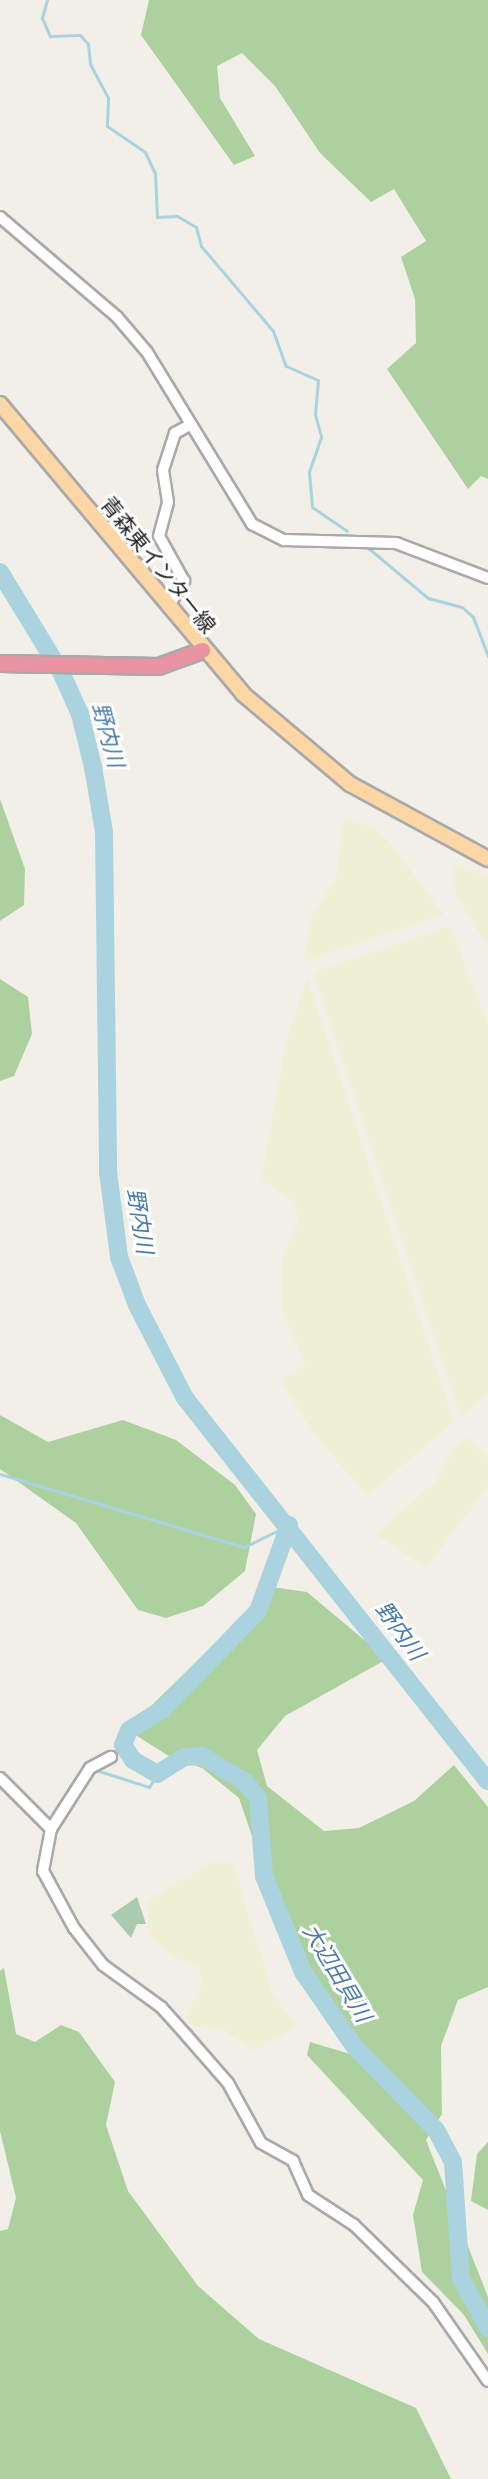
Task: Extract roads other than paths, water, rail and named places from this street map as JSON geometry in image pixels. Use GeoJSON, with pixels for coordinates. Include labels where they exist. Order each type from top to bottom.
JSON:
{"type":"FeatureCollection","features":[{"type":"Feature","properties":{"kind":"highway","name":"青森東インター線"},"geometry":{"type":"LineString","coordinates":[[0,663],[167,664],[202,650]]}},
{"type":"Feature","properties":{"kind":"main road","name":"青森東インター線"},"geometry":{"type":"LineString","coordinates":[[0,404],[202,650]]}},
{"type":"Feature","properties":{"kind":"main road"},"geometry":{"type":"LineString","coordinates":[[202,650],[259,709],[350,784],[488,859]]}},
{"type":"Feature","properties":{"kind":"street"},"geometry":{"type":"LineString","coordinates":[[0,217],[117,317],[164,373],[188,426],[252,524],[263,532],[292,541],[396,543],[488,578]]}},
{"type":"Feature","properties":{"kind":"street"},"geometry":{"type":"LineString","coordinates":[[168,608],[184,580],[159,537],[168,502],[163,470],[175,434],[188,426]]}},
{"type":"Feature","properties":{"kind":"street"},"geometry":{"type":"LineString","coordinates":[[111,1757],[90,1768],[51,1829],[43,1871],[74,1928],[119,1979],[161,2007],[187,2036],[228,2083],[261,2144],[294,2161],[308,2195],[354,2225],[433,2302],[488,2381]]}},
{"type":"Feature","properties":{"kind":"street"},"geometry":{"type":"LineString","coordinates":[[0,1778],[51,1829]]}},
{"type":"Feature","properties":{"kind":"waterway"},"geometry":{"type":"LineString","coordinates":[[47,0],[42,18],[50,36],[80,35],[88,44],[90,64],[108,98],[107,126],[145,152],[155,173],[157,217],[177,216],[196,227],[201,246],[273,331],[286,366],[318,380],[315,414],[321,437],[309,472],[312,507],[347,531]]}},
{"type":"Feature","properties":{"kind":"waterway"},"geometry":{"type":"LineString","coordinates":[[367,547],[428,598],[462,607],[473,617],[488,656]]}},
{"type":"Feature","properties":{"kind":"waterway","name":"野内川"},"geometry":{"type":"LineString","coordinates":[[0,572],[61,672],[80,714],[93,767],[104,832],[108,1172],[119,1257],[137,1305],[185,1398],[488,1781]]}},
{"type":"Feature","properties":{"kind":"waterway"},"geometry":{"type":"LineString","coordinates":[[0,1474],[244,1547],[289,1525]]}},
{"type":"Feature","properties":{"kind":"waterway","name":"大辺田貝川"},"geometry":{"type":"LineString","coordinates":[[289,1525],[258,1611],[163,1709],[129,1730],[123,1745],[133,1760],[157,1774],[184,1757],[202,1756],[245,1782],[258,1798],[264,1876],[303,1972],[354,2046],[436,2130],[453,2162],[461,2278],[488,2328]]}},
{"type":"Feature","properties":{"kind":"waterway"},"geometry":{"type":"LineString","coordinates":[[96,1770],[149,1787],[157,1774]]}}]}
